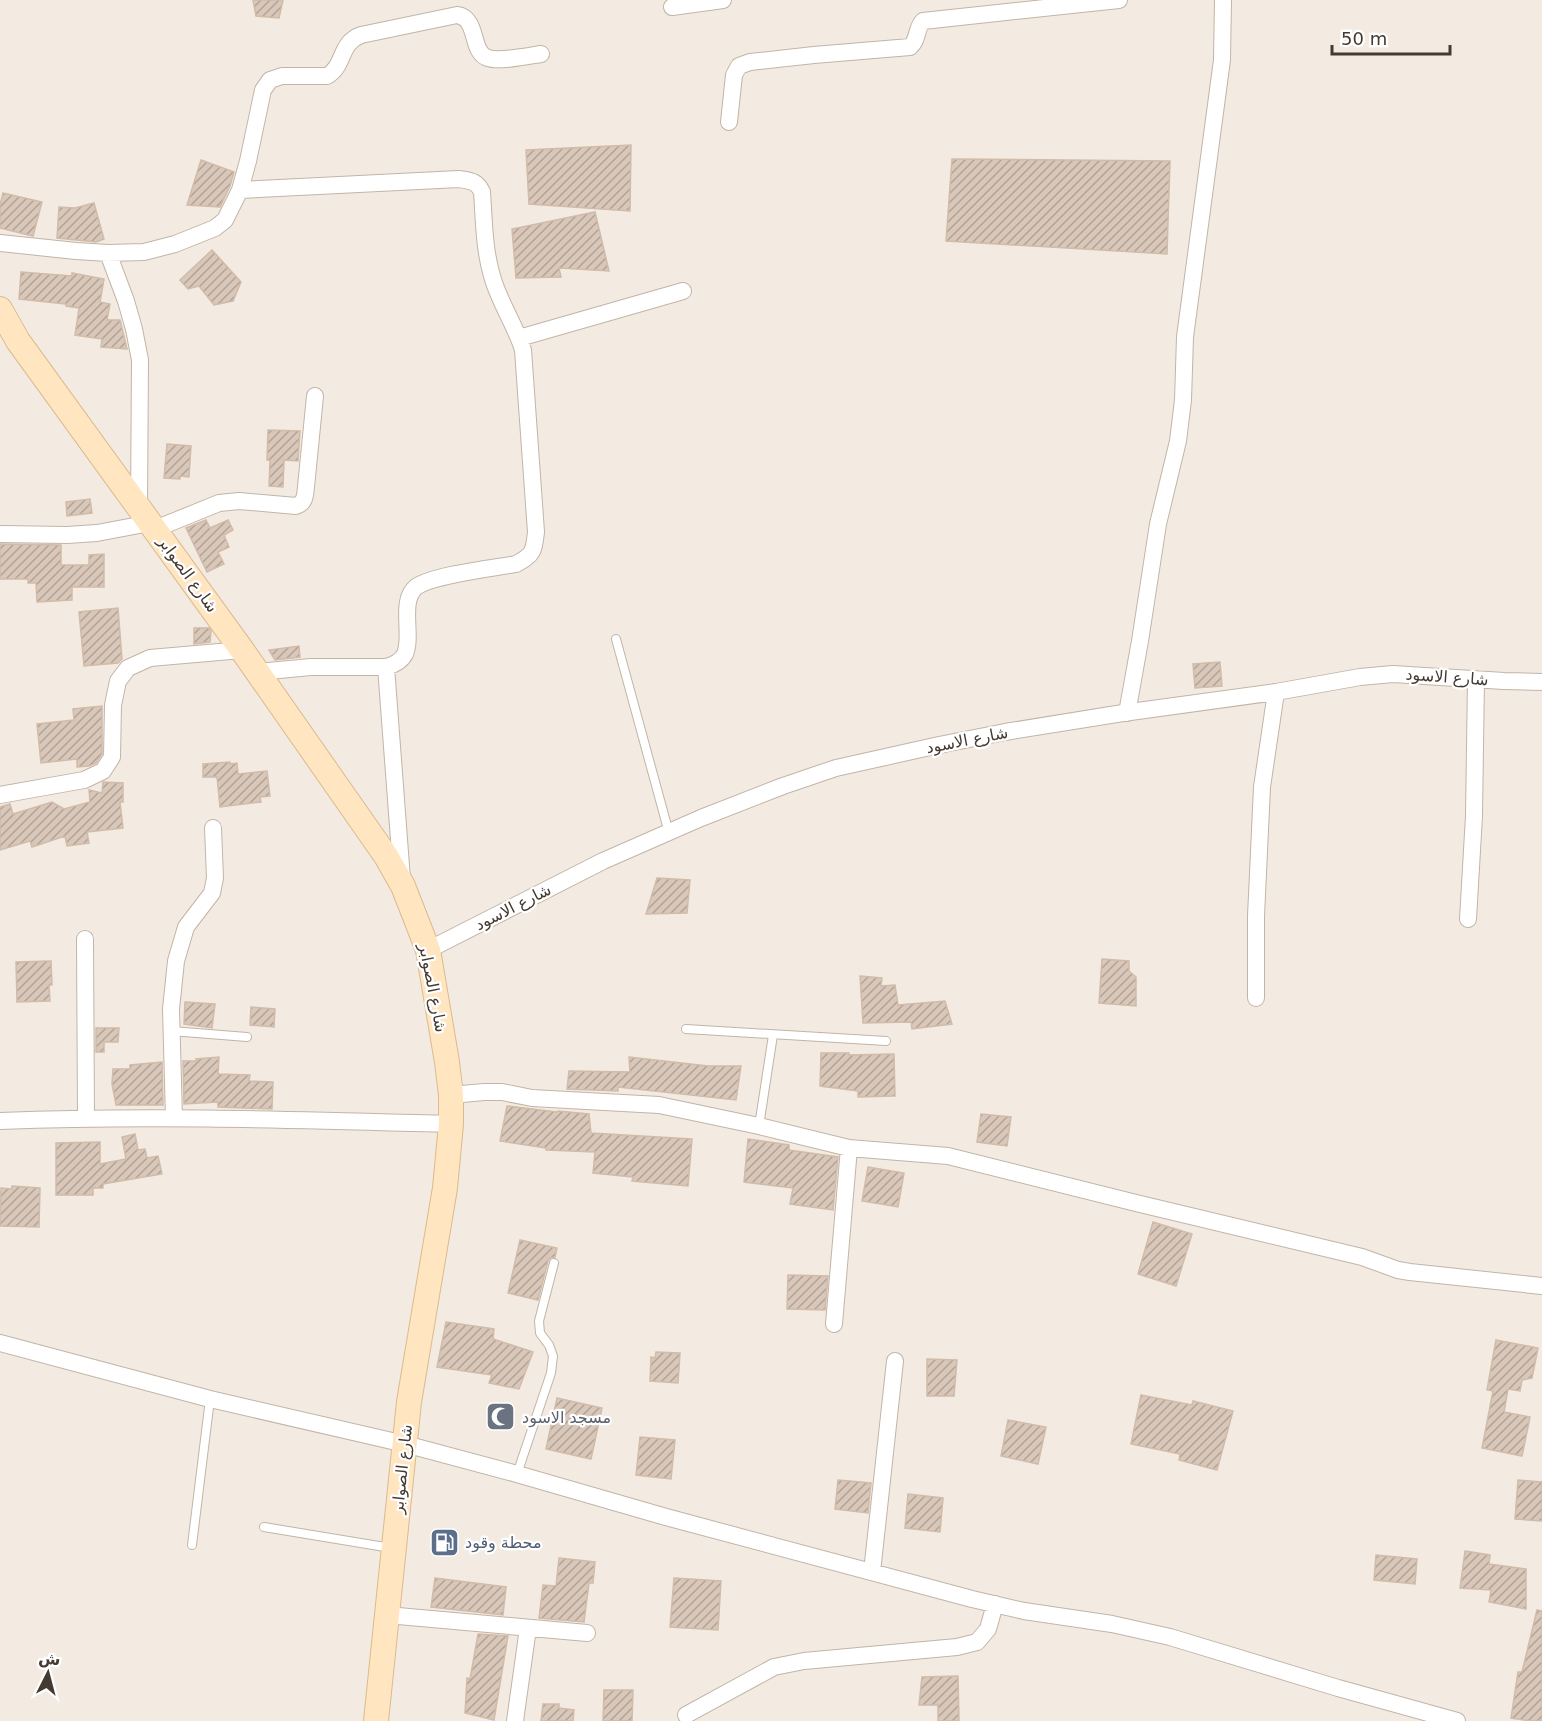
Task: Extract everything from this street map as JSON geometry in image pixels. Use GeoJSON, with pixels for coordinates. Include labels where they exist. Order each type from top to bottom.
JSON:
{"type":"FeatureCollection","features":[{"type":"Feature","properties":{"kind":"street"},"geometry":{"type":"LineString","coordinates":[[672,7],[723,0]]}},
{"type":"Feature","properties":{"kind":"street"},"geometry":{"type":"LineString","coordinates":[[729,122],[734,75],[739,66],[750,62],[910,47],[914,45],[923,21],[1119,0]]}},
{"type":"Feature","properties":{"kind":"street"},"geometry":{"type":"LineString","coordinates":[[1127,713],[1158,524],[1178,441],[1183,400],[1185,337],[1222,60],[1223,0]]}},
{"type":"Feature","properties":{"kind":"street"},"geometry":{"type":"LineString","coordinates":[[0,243],[108,253],[144,252],[175,244],[216,228],[225,220],[240,190],[263,90],[270,80],[282,76],[327,76],[333,73],[353,38],[457,15],[468,20],[481,54],[486,58],[541,54]]}},
{"type":"Feature","properties":{"kind":"street"},"geometry":{"type":"LineString","coordinates":[[240,190],[459,179],[470,180],[479,185],[482,192],[491,276],[519,338],[522,350],[536,532],[534,549],[529,558],[516,564],[434,579],[418,585],[411,592],[408,603],[407,641],[404,655],[396,663],[386,667],[311,667],[258,672]]}},
{"type":"Feature","properties":{"kind":"street"},"geometry":{"type":"LineString","coordinates":[[108,253],[126,301],[140,360],[148,520]]}},
{"type":"Feature","properties":{"kind":"street"},"geometry":{"type":"LineString","coordinates":[[519,338],[683,291]]}},
{"type":"Feature","properties":{"kind":"street","name":"شارع الصوابر"},"geometry":{"type":"LineString","coordinates":[[0,309],[18,341],[258,672],[386,856],[403,886],[428,950],[447,1062],[452,1124],[445,1188],[409,1402],[376,1721]]}},
{"type":"Feature","properties":{"kind":"street"},"geometry":{"type":"LineString","coordinates":[[0,534],[87,534],[219,503],[239,501],[296,506],[301,504],[306,487],[315,396]]}},
{"type":"Feature","properties":{"kind":"street"},"geometry":{"type":"LineString","coordinates":[[0,795],[84,780],[103,771],[112,757],[113,705],[118,681],[128,668],[150,658],[242,650]]}},
{"type":"Feature","properties":{"kind":"street"},"geometry":{"type":"LineString","coordinates":[[386,667],[403,886]]}},
{"type":"Feature","properties":{"kind":"street","name":"شارع الاسود"},"geometry":{"type":"LineString","coordinates":[[428,950],[603,861],[783,786],[836,768],[972,738],[1360,677],[1393,674],[1542,682]]}},
{"type":"Feature","properties":{"kind":"street"},"geometry":{"type":"LineString","coordinates":[[1468,919],[1474,816],[1476,679]]}},
{"type":"Feature","properties":{"kind":"street"},"geometry":{"type":"LineString","coordinates":[[1256,998],[1256,916],[1262,787],[1276,692]]}},
{"type":"Feature","properties":{"kind":"street"},"geometry":{"type":"LineString","coordinates":[[174,1118],[171,1009],[176,962],[186,927],[212,893],[215,879],[213,828]]}},
{"type":"Feature","properties":{"kind":"street"},"geometry":{"type":"LineString","coordinates":[[85,939],[86,1118]]}},
{"type":"Feature","properties":{"kind":"street"},"geometry":{"type":"LineString","coordinates":[[451,1095],[502,1092],[532,1098],[659,1106],[759,1126],[849,1148],[948,1156],[1362,1257],[1398,1270],[1542,1286]]}},
{"type":"Feature","properties":{"kind":"street"},"geometry":{"type":"LineString","coordinates":[[0,1120],[174,1118],[452,1124]]}},
{"type":"Feature","properties":{"kind":"street"},"geometry":{"type":"LineString","coordinates":[[834,1324],[849,1148]]}},
{"type":"Feature","properties":{"kind":"street"},"geometry":{"type":"LineString","coordinates":[[0,1343],[210,1399],[405,1444],[666,1517],[994,1604],[1170,1636],[1338,1688],[1457,1721]]}},
{"type":"Feature","properties":{"kind":"street"},"geometry":{"type":"LineString","coordinates":[[872,1572],[895,1361]]}},
{"type":"Feature","properties":{"kind":"street"},"geometry":{"type":"LineString","coordinates":[[686,1715],[774,1667],[804,1661],[957,1647],[977,1642],[988,1629],[994,1604]]}},
{"type":"Feature","properties":{"kind":"street"},"geometry":{"type":"LineString","coordinates":[[387,1615],[586,1633]]}},
{"type":"Feature","properties":{"kind":"street"},"geometry":{"type":"LineString","coordinates":[[515,1721],[528,1628]]}},
{"type":"Feature","properties":{"kind":"lane"},"geometry":{"type":"LineString","coordinates":[[616,639],[669,833]]}},
{"type":"Feature","properties":{"kind":"lane"},"geometry":{"type":"LineString","coordinates":[[686,1029],[886,1041]]}},
{"type":"Feature","properties":{"kind":"lane"},"geometry":{"type":"LineString","coordinates":[[171,1031],[247,1037]]}},
{"type":"Feature","properties":{"kind":"lane"},"geometry":{"type":"LineString","coordinates":[[759,1126],[773,1035]]}},
{"type":"Feature","properties":{"kind":"lane"},"geometry":{"type":"LineString","coordinates":[[517,1474],[551,1373],[553,1356],[549,1345],[540,1333],[538,1321],[554,1263]]}},
{"type":"Feature","properties":{"kind":"lane"},"geometry":{"type":"LineString","coordinates":[[192,1545],[210,1399]]}},
{"type":"Feature","properties":{"kind":"lane"},"geometry":{"type":"LineString","coordinates":[[264,1527],[394,1549]]}},
{"type":"Feature","properties":{"kind":"building"},"geometry":{"type":"Polygon","coordinates":[[[253,0],[283,0],[279,18],[256,16],[253,0]]]}},
{"type":"Feature","properties":{"kind":"building"},"geometry":{"type":"Polygon","coordinates":[[[631,145],[630,211],[529,204],[526,150],[631,145]]]}},
{"type":"Feature","properties":{"kind":"building"},"geometry":{"type":"Polygon","coordinates":[[[952,159],[1170,161],[1167,254],[946,241],[952,159]]]}},
{"type":"Feature","properties":{"kind":"building"},"geometry":{"type":"Polygon","coordinates":[[[201,160],[234,172],[220,207],[187,205],[201,160]]]}},
{"type":"Feature","properties":{"kind":"building"},"geometry":{"type":"Polygon","coordinates":[[[3,193],[42,202],[33,236],[0,228],[0,205],[3,193]]]}},
{"type":"Feature","properties":{"kind":"building"},"geometry":{"type":"Polygon","coordinates":[[[94,203],[104,239],[96,242],[57,238],[59,207],[75,208],[94,203]]]}},
{"type":"Feature","properties":{"kind":"building"},"geometry":{"type":"Polygon","coordinates":[[[595,212],[609,271],[559,268],[561,277],[516,278],[512,229],[595,212]]]}},
{"type":"Feature","properties":{"kind":"building"},"geometry":{"type":"Polygon","coordinates":[[[212,250],[241,282],[233,301],[214,305],[199,286],[188,289],[180,280],[212,250]]]}},
{"type":"Feature","properties":{"kind":"building"},"geometry":{"type":"Polygon","coordinates":[[[21,272],[72,276],[72,273],[104,279],[100,302],[110,304],[107,320],[120,320],[127,349],[101,347],[102,339],[75,335],[79,308],[66,306],[66,304],[19,299],[21,272]]]}},
{"type":"Feature","properties":{"kind":"building"},"geometry":{"type":"Polygon","coordinates":[[[268,430],[300,431],[298,461],[284,460],[283,487],[269,486],[268,430]]]}},
{"type":"Feature","properties":{"kind":"building"},"geometry":{"type":"Polygon","coordinates":[[[167,444],[191,446],[189,477],[164,478],[167,444]]]}},
{"type":"Feature","properties":{"kind":"building"},"geometry":{"type":"Polygon","coordinates":[[[90,499],[92,513],[67,516],[66,502],[90,499]]]}},
{"type":"Feature","properties":{"kind":"building"},"geometry":{"type":"Polygon","coordinates":[[[206,520],[210,528],[228,520],[233,530],[224,535],[229,547],[218,552],[224,564],[207,572],[186,528],[206,520]]]}},
{"type":"Feature","properties":{"kind":"building"},"geometry":{"type":"Polygon","coordinates":[[[0,544],[61,545],[61,565],[89,565],[89,555],[104,554],[104,587],[72,587],[72,600],[37,602],[36,583],[28,583],[28,579],[0,579],[0,544]]]}},
{"type":"Feature","properties":{"kind":"building"},"geometry":{"type":"Polygon","coordinates":[[[118,608],[122,659],[118,663],[84,666],[79,612],[118,608]]]}},
{"type":"Feature","properties":{"kind":"building"},"geometry":{"type":"Polygon","coordinates":[[[194,628],[209,628],[210,642],[194,644],[194,628]]]}},
{"type":"Feature","properties":{"kind":"building"},"geometry":{"type":"Polygon","coordinates":[[[299,646],[300,657],[275,660],[269,650],[299,646]]]}},
{"type":"Feature","properties":{"kind":"building"},"geometry":{"type":"Polygon","coordinates":[[[1220,662],[1222,686],[1195,688],[1193,664],[1220,662]]]}},
{"type":"Feature","properties":{"kind":"building"},"geometry":{"type":"Polygon","coordinates":[[[102,706],[102,754],[96,763],[77,767],[77,759],[41,763],[37,724],[74,720],[73,709],[102,706]]]}},
{"type":"Feature","properties":{"kind":"building"},"geometry":{"type":"Polygon","coordinates":[[[230,762],[230,764],[237,763],[238,774],[267,771],[270,796],[260,797],[261,802],[220,807],[217,777],[203,777],[203,764],[230,762]]]}},
{"type":"Feature","properties":{"kind":"building"},"geometry":{"type":"Polygon","coordinates":[[[103,782],[123,783],[123,802],[120,802],[123,828],[87,832],[89,843],[67,846],[65,836],[32,847],[30,841],[0,850],[0,807],[10,804],[13,814],[52,802],[64,809],[90,802],[89,790],[102,793],[103,782]]]}},
{"type":"Feature","properties":{"kind":"building"},"geometry":{"type":"Polygon","coordinates":[[[657,878],[690,880],[687,913],[646,914],[657,878]]]}},
{"type":"Feature","properties":{"kind":"building"},"geometry":{"type":"Polygon","coordinates":[[[1102,959],[1129,961],[1129,971],[1136,977],[1136,1006],[1099,1003],[1102,959]]]}},
{"type":"Feature","properties":{"kind":"building"},"geometry":{"type":"Polygon","coordinates":[[[51,961],[50,1001],[17,1002],[16,962],[51,961]]]}},
{"type":"Feature","properties":{"kind":"building"},"geometry":{"type":"Polygon","coordinates":[[[860,976],[882,978],[881,986],[895,985],[898,1005],[945,1001],[952,1024],[912,1029],[911,1022],[863,1023],[860,976]]]}},
{"type":"Feature","properties":{"kind":"building"},"geometry":{"type":"Polygon","coordinates":[[[185,1002],[215,1004],[212,1028],[184,1024],[185,1002]]]}},
{"type":"Feature","properties":{"kind":"building"},"geometry":{"type":"Polygon","coordinates":[[[251,1007],[275,1009],[274,1027],[250,1025],[251,1007]]]}},
{"type":"Feature","properties":{"kind":"building"},"geometry":{"type":"Polygon","coordinates":[[[96,1028],[119,1028],[118,1042],[104,1042],[104,1052],[96,1052],[96,1028]]]}},
{"type":"Feature","properties":{"kind":"building"},"geometry":{"type":"Polygon","coordinates":[[[821,1053],[894,1054],[895,1096],[858,1097],[858,1091],[820,1086],[821,1053]]]}},
{"type":"Feature","properties":{"kind":"building"},"geometry":{"type":"Polygon","coordinates":[[[219,1057],[218,1074],[250,1075],[249,1081],[273,1082],[272,1109],[218,1107],[218,1102],[184,1104],[183,1061],[219,1057]]]}},
{"type":"Feature","properties":{"kind":"building"},"geometry":{"type":"Polygon","coordinates":[[[629,1057],[708,1066],[741,1066],[736,1100],[618,1087],[618,1091],[567,1089],[569,1071],[630,1072],[629,1057]]]}},
{"type":"Feature","properties":{"kind":"building"},"geometry":{"type":"Polygon","coordinates":[[[162,1062],[163,1105],[116,1105],[112,1084],[113,1069],[130,1069],[130,1065],[162,1062]]]}},
{"type":"Feature","properties":{"kind":"building"},"geometry":{"type":"Polygon","coordinates":[[[507,1106],[589,1114],[591,1133],[692,1139],[688,1186],[632,1181],[633,1177],[593,1173],[595,1152],[546,1150],[546,1148],[500,1141],[507,1106]]]}},
{"type":"Feature","properties":{"kind":"building"},"geometry":{"type":"Polygon","coordinates":[[[981,1114],[1011,1117],[1007,1146],[977,1142],[981,1114]]]}},
{"type":"Feature","properties":{"kind":"building"},"geometry":{"type":"Polygon","coordinates":[[[135,1134],[138,1150],[145,1149],[147,1158],[158,1156],[162,1174],[103,1184],[103,1188],[93,1188],[93,1195],[56,1195],[56,1143],[100,1142],[100,1164],[126,1159],[122,1137],[135,1134]]]}},
{"type":"Feature","properties":{"kind":"building"},"geometry":{"type":"Polygon","coordinates":[[[748,1139],[789,1145],[789,1150],[838,1157],[833,1210],[790,1204],[793,1188],[744,1182],[748,1139]]]}},
{"type":"Feature","properties":{"kind":"building"},"geometry":{"type":"Polygon","coordinates":[[[868,1167],[904,1173],[898,1207],[862,1201],[868,1167]]]}},
{"type":"Feature","properties":{"kind":"building"},"geometry":{"type":"Polygon","coordinates":[[[12,1186],[40,1188],[39,1227],[0,1226],[1,1188],[12,1189],[12,1186]]]}},
{"type":"Feature","properties":{"kind":"building"},"geometry":{"type":"Polygon","coordinates":[[[1153,1222],[1192,1234],[1176,1286],[1138,1274],[1153,1222]]]}},
{"type":"Feature","properties":{"kind":"building"},"geometry":{"type":"Polygon","coordinates":[[[520,1240],[557,1248],[555,1257],[548,1261],[538,1300],[508,1293],[520,1240]]]}},
{"type":"Feature","properties":{"kind":"building"},"geometry":{"type":"Polygon","coordinates":[[[788,1275],[828,1276],[825,1310],[787,1309],[788,1275]]]}},
{"type":"Feature","properties":{"kind":"building"},"geometry":{"type":"Polygon","coordinates":[[[446,1322],[494,1329],[493,1339],[533,1352],[519,1389],[489,1383],[492,1375],[437,1367],[446,1322]]]}},
{"type":"Feature","properties":{"kind":"building"},"geometry":{"type":"Polygon","coordinates":[[[1496,1340],[1538,1348],[1532,1378],[1522,1380],[1520,1391],[1508,1389],[1504,1412],[1530,1417],[1522,1456],[1482,1448],[1493,1391],[1487,1390],[1496,1340]]]}},
{"type":"Feature","properties":{"kind":"building"},"geometry":{"type":"Polygon","coordinates":[[[656,1352],[680,1353],[678,1383],[650,1381],[651,1357],[655,1358],[656,1352]]]}},
{"type":"Feature","properties":{"kind":"building"},"geometry":{"type":"Polygon","coordinates":[[[927,1359],[957,1360],[954,1396],[927,1396],[927,1359]]]}},
{"type":"Feature","properties":{"kind":"building"},"geometry":{"type":"Polygon","coordinates":[[[1141,1395],[1192,1405],[1193,1401],[1233,1411],[1217,1470],[1179,1460],[1180,1454],[1131,1444],[1141,1395]]]}},
{"type":"Feature","properties":{"kind":"building"},"geometry":{"type":"Polygon","coordinates":[[[557,1398],[602,1408],[591,1459],[546,1449],[557,1398]]]}},
{"type":"Feature","properties":{"kind":"building"},"geometry":{"type":"Polygon","coordinates":[[[1008,1420],[1046,1427],[1038,1464],[1001,1456],[1008,1420]]]}},
{"type":"Feature","properties":{"kind":"building"},"geometry":{"type":"Polygon","coordinates":[[[640,1437],[675,1440],[671,1479],[636,1475],[640,1437]]]}},
{"type":"Feature","properties":{"kind":"building"},"geometry":{"type":"Polygon","coordinates":[[[838,1480],[871,1483],[868,1513],[835,1509],[838,1480]]]}},
{"type":"Feature","properties":{"kind":"building"},"geometry":{"type":"Polygon","coordinates":[[[1518,1480],[1542,1482],[1542,1521],[1515,1519],[1518,1480]]]}},
{"type":"Feature","properties":{"kind":"building"},"geometry":{"type":"Polygon","coordinates":[[[908,1494],[943,1498],[940,1532],[905,1528],[908,1494]]]}},
{"type":"Feature","properties":{"kind":"building"},"geometry":{"type":"Polygon","coordinates":[[[1465,1551],[1490,1555],[1489,1564],[1526,1569],[1526,1609],[1489,1602],[1491,1590],[1460,1588],[1465,1551]]]}},
{"type":"Feature","properties":{"kind":"building"},"geometry":{"type":"Polygon","coordinates":[[[1376,1555],[1417,1559],[1415,1584],[1374,1580],[1376,1555]]]}},
{"type":"Feature","properties":{"kind":"building"},"geometry":{"type":"Polygon","coordinates":[[[559,1558],[595,1562],[593,1583],[589,1583],[584,1622],[539,1618],[543,1585],[556,1586],[559,1558]]]}},
{"type":"Feature","properties":{"kind":"building"},"geometry":{"type":"Polygon","coordinates":[[[435,1578],[506,1587],[503,1615],[431,1607],[435,1578]]]}},
{"type":"Feature","properties":{"kind":"building"},"geometry":{"type":"Polygon","coordinates":[[[674,1578],[721,1581],[718,1630],[670,1627],[674,1578]]]}},
{"type":"Feature","properties":{"kind":"building"},"geometry":{"type":"Polygon","coordinates":[[[1537,1610],[1542,1611],[1542,1721],[1531,1721],[1511,1718],[1518,1672],[1522,1672],[1537,1610]]]}},
{"type":"Feature","properties":{"kind":"building"},"geometry":{"type":"Polygon","coordinates":[[[478,1634],[508,1636],[494,1720],[465,1713],[467,1678],[470,1679],[478,1634]]]}},
{"type":"Feature","properties":{"kind":"building"},"geometry":{"type":"Polygon","coordinates":[[[958,1676],[959,1721],[938,1721],[938,1705],[919,1705],[922,1677],[958,1676]]]}},
{"type":"Feature","properties":{"kind":"building"},"geometry":{"type":"Polygon","coordinates":[[[604,1690],[633,1690],[632,1721],[603,1721],[604,1690]]]}},
{"type":"Feature","properties":{"kind":"building"},"geometry":{"type":"Polygon","coordinates":[[[543,1704],[559,1704],[559,1708],[574,1710],[573,1721],[541,1721],[543,1704]]]}},
{"type":"Feature","properties":{"kind":"place","name":"مسجد الاسود"},"geometry":{"type":"Point","coordinates":[501,1417]}},
{"type":"Feature","properties":{"kind":"place","name":"محطة وقود"},"geometry":{"type":"Point","coordinates":[444,1542]}}]}
